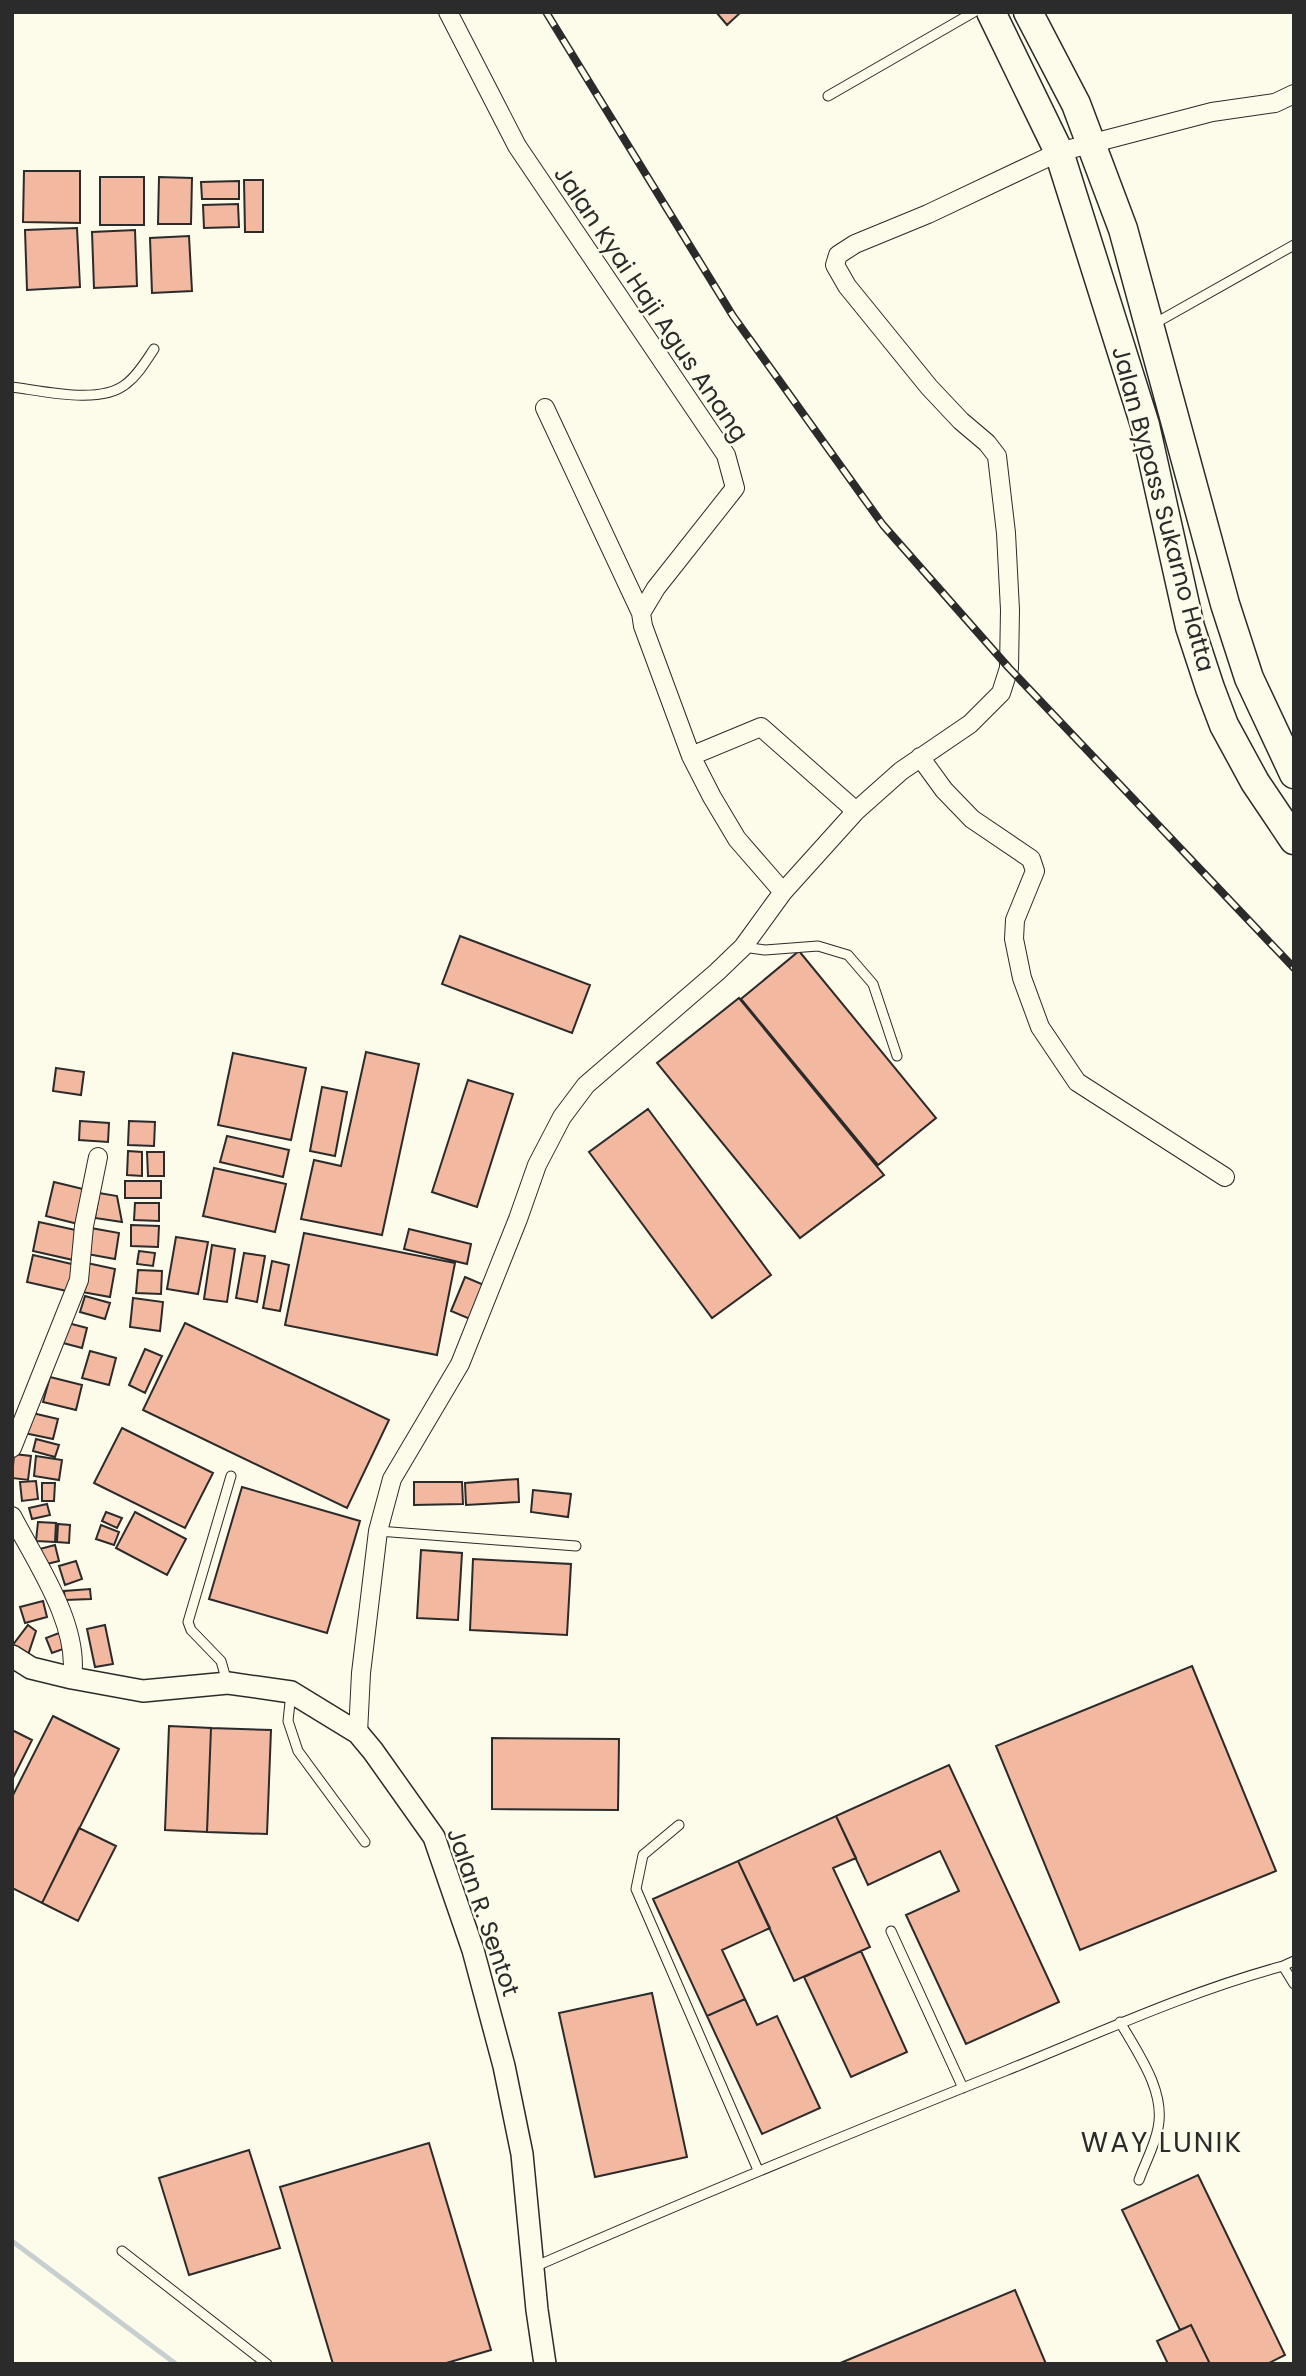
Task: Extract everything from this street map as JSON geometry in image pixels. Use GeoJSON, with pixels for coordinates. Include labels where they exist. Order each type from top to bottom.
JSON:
{"type":"FeatureCollection","features":[{"type":"Feature","properties":{"kind":"highway","name":"Jalan Bypass Sukarno Hatta"},"geometry":{"type":"LineString","coordinates":[[991,12],[1059,152],[1145,425],[1190,627],[1210,688],[1224,725],[1255,782],[1294,840]]}},
{"type":"Feature","properties":{"kind":"highway","name":"Jalan Bypass Sukarno Hatta"},"geometry":{"type":"LineString","coordinates":[[1028,12],[1076,104],[1123,229],[1225,604],[1245,666],[1294,774]]}},
{"type":"Feature","properties":{"kind":"street","name":"Jalan Kyai Haji Agus Anang"},"geometry":{"type":"LineString","coordinates":[[447,12],[517,146],[726,455],[734,488],[656,588],[641,613]]}},
{"type":"Feature","properties":{"kind":"street"},"geometry":{"type":"LineString","coordinates":[[358,1733],[361,1673],[378,1531],[392,1479],[460,1364],[519,1219],[537,1165],[562,1117],[586,1085],[743,947],[783,892],[856,811],[901,771],[970,724],[1001,694],[1009,668],[1010,597],[997,456],[988,443],[961,421],[929,387],[847,286],[835,265],[838,255],[855,244],[916,219],[1059,152],[1212,112],[1275,103],[1294,94]]}},
{"type":"Feature","properties":{"kind":"street"},"geometry":{"type":"LineString","coordinates":[[545,408],[641,613],[643,626],[691,756],[737,839],[783,892]]}},
{"type":"Feature","properties":{"kind":"street"},"geometry":{"type":"LineString","coordinates":[[691,756],[761,727],[856,811]]}},
{"type":"Feature","properties":{"kind":"street"},"geometry":{"type":"LineString","coordinates":[[920,757],[944,790],[972,819],[1031,859],[1035,866],[1015,920],[1014,939],[1022,978],[1040,1027],[1077,1082],[1225,1177]]}},
{"type":"Feature","properties":{"kind":"street"},"geometry":{"type":"LineString","coordinates":[[12,1448],[79,1280],[84,1226],[98,1157]]}},
{"type":"Feature","properties":{"kind":"street"},"geometry":{"type":"LineString","coordinates":[[12,1516],[58,1603],[75,1663],[72,1678]]}},
{"type":"Feature","properties":{"kind":"street","name":"Jalan R. Sentot"},"geometry":{"type":"LineString","coordinates":[[12,1656],[31,1668],[143,1691],[228,1683],[290,1692],[358,1733],[373,1751],[434,1837],[473,1950],[504,2066],[522,2154],[545,2364]]}},
{"type":"Feature","properties":{"kind":"lane"},"geometry":{"type":"LineString","coordinates":[[828,96],[974,12]]}},
{"type":"Feature","properties":{"kind":"lane"},"geometry":{"type":"LineString","coordinates":[[1148,327],[1294,245]]}},
{"type":"Feature","properties":{"kind":"lane"},"geometry":{"type":"LineString","coordinates":[[12,387],[95,396],[125,385],[154,349]]}},
{"type":"Feature","properties":{"kind":"lane"},"geometry":{"type":"LineString","coordinates":[[743,947],[765,950],[818,946],[848,955],[873,984],[897,1056]]}},
{"type":"Feature","properties":{"kind":"lane"},"geometry":{"type":"LineString","coordinates":[[228,1683],[221,1661],[191,1630],[188,1622],[231,1476]]}},
{"type":"Feature","properties":{"kind":"lane"},"geometry":{"type":"LineString","coordinates":[[378,1531],[576,1545]]}},
{"type":"Feature","properties":{"kind":"lane"},"geometry":{"type":"LineString","coordinates":[[290,1692],[288,1721],[298,1751],[365,1842]]}},
{"type":"Feature","properties":{"kind":"lane"},"geometry":{"type":"LineString","coordinates":[[679,1825],[643,1855],[636,1889],[758,2170]]}},
{"type":"Feature","properties":{"kind":"lane"},"geometry":{"type":"LineString","coordinates":[[891,1931],[963,2088]]}},
{"type":"Feature","properties":{"kind":"lane"},"geometry":{"type":"LineString","coordinates":[[533,2268],[758,2170],[1120,2022],[1294,1961]]}},
{"type":"Feature","properties":{"kind":"lane"},"geometry":{"type":"LineString","coordinates":[[1283,1966],[1294,1984]]}},
{"type":"Feature","properties":{"kind":"lane"},"geometry":{"type":"LineString","coordinates":[[1120,2022],[1144,2065],[1158,2098],[1159,2127],[1139,2180]]}},
{"type":"Feature","properties":{"kind":"lane"},"geometry":{"type":"LineString","coordinates":[[122,2251],[267,2364]]}},
{"type":"Feature","properties":{"kind":"building"},"geometry":{"type":"Polygon","coordinates":[[[716,12],[741,12],[727,25],[716,12]]]}},
{"type":"Feature","properties":{"kind":"building"},"geometry":{"type":"Polygon","coordinates":[[[24,171],[80,171],[80,223],[23,222],[24,171]]]}},
{"type":"Feature","properties":{"kind":"building"},"geometry":{"type":"Polygon","coordinates":[[[100,177],[144,177],[144,225],[100,225],[100,177]]]}},
{"type":"Feature","properties":{"kind":"building"},"geometry":{"type":"Polygon","coordinates":[[[159,177],[192,178],[191,224],[158,224],[159,177]]]}},
{"type":"Feature","properties":{"kind":"building"},"geometry":{"type":"Polygon","coordinates":[[[244,180],[263,180],[263,232],[245,232],[244,180]]]}},
{"type":"Feature","properties":{"kind":"building"},"geometry":{"type":"Polygon","coordinates":[[[239,181],[239,199],[202,199],[201,182],[239,181]]]}},
{"type":"Feature","properties":{"kind":"building"},"geometry":{"type":"Polygon","coordinates":[[[238,204],[239,227],[204,228],[203,205],[238,204]]]}},
{"type":"Feature","properties":{"kind":"building"},"geometry":{"type":"Polygon","coordinates":[[[77,228],[80,287],[27,290],[25,230],[77,228]]]}},
{"type":"Feature","properties":{"kind":"building"},"geometry":{"type":"Polygon","coordinates":[[[135,230],[137,286],[94,288],[92,232],[135,230]]]}},
{"type":"Feature","properties":{"kind":"building"},"geometry":{"type":"Polygon","coordinates":[[[189,236],[192,291],[152,293],[150,238],[189,236]]]}},
{"type":"Feature","properties":{"kind":"building"},"geometry":{"type":"Polygon","coordinates":[[[460,936],[590,985],[572,1033],[442,984],[460,936]]]}},
{"type":"Feature","properties":{"kind":"building"},"geometry":{"type":"Polygon","coordinates":[[[799,951],[936,1118],[878,1165],[741,999],[799,951]]]}},
{"type":"Feature","properties":{"kind":"building"},"geometry":{"type":"Polygon","coordinates":[[[739,998],[884,1175],[800,1238],[657,1063],[739,998]]]}},
{"type":"Feature","properties":{"kind":"building"},"geometry":{"type":"Polygon","coordinates":[[[366,1052],[419,1064],[382,1235],[301,1219],[314,1160],[341,1166],[366,1052]]]}},
{"type":"Feature","properties":{"kind":"building"},"geometry":{"type":"Polygon","coordinates":[[[233,1053],[306,1068],[291,1140],[218,1125],[233,1053]]]}},
{"type":"Feature","properties":{"kind":"building"},"geometry":{"type":"Polygon","coordinates":[[[56,1068],[84,1072],[81,1095],[53,1091],[56,1068]]]}},
{"type":"Feature","properties":{"kind":"building"},"geometry":{"type":"Polygon","coordinates":[[[468,1080],[513,1094],[477,1207],[432,1192],[468,1080]]]}},
{"type":"Feature","properties":{"kind":"building"},"geometry":{"type":"Polygon","coordinates":[[[322,1087],[347,1092],[335,1156],[310,1151],[322,1087]]]}},
{"type":"Feature","properties":{"kind":"building"},"geometry":{"type":"Polygon","coordinates":[[[648,1109],[771,1275],[712,1318],[589,1152],[648,1109]]]}},
{"type":"Feature","properties":{"kind":"building"},"geometry":{"type":"Polygon","coordinates":[[[80,1121],[109,1123],[108,1142],[79,1140],[80,1121]]]}},
{"type":"Feature","properties":{"kind":"building"},"geometry":{"type":"Polygon","coordinates":[[[129,1121],[155,1122],[154,1146],[128,1145],[129,1121]]]}},
{"type":"Feature","properties":{"kind":"building"},"geometry":{"type":"Polygon","coordinates":[[[227,1136],[289,1150],[283,1177],[220,1162],[227,1136]]]}},
{"type":"Feature","properties":{"kind":"building"},"geometry":{"type":"Polygon","coordinates":[[[128,1151],[142,1152],[142,1176],[127,1175],[128,1151]]]}},
{"type":"Feature","properties":{"kind":"building"},"geometry":{"type":"Polygon","coordinates":[[[147,1152],[164,1152],[164,1176],[148,1176],[147,1152]]]}},
{"type":"Feature","properties":{"kind":"building"},"geometry":{"type":"Polygon","coordinates":[[[214,1168],[286,1184],[275,1232],[203,1216],[214,1168]]]}},
{"type":"Feature","properties":{"kind":"building"},"geometry":{"type":"Polygon","coordinates":[[[125,1181],[161,1181],[161,1198],[125,1198],[125,1181]]]}},
{"type":"Feature","properties":{"kind":"building"},"geometry":{"type":"Polygon","coordinates":[[[54,1182],[87,1190],[78,1224],[46,1216],[54,1182]]]}},
{"type":"Feature","properties":{"kind":"building"},"geometry":{"type":"Polygon","coordinates":[[[99,1193],[117,1196],[122,1222],[95,1218],[99,1193]]]}},
{"type":"Feature","properties":{"kind":"building"},"geometry":{"type":"Polygon","coordinates":[[[135,1203],[159,1203],[159,1221],[134,1220],[135,1203]]]}},
{"type":"Feature","properties":{"kind":"building"},"geometry":{"type":"Polygon","coordinates":[[[39,1222],[80,1231],[73,1260],[33,1251],[39,1222]]]}},
{"type":"Feature","properties":{"kind":"building"},"geometry":{"type":"Polygon","coordinates":[[[131,1225],[159,1226],[158,1247],[131,1246],[131,1225]]]}},
{"type":"Feature","properties":{"kind":"building"},"geometry":{"type":"Polygon","coordinates":[[[91,1228],[119,1233],[115,1259],[87,1254],[91,1228]]]}},
{"type":"Feature","properties":{"kind":"building"},"geometry":{"type":"Polygon","coordinates":[[[409,1229],[471,1244],[467,1264],[404,1249],[409,1229]]]}},
{"type":"Feature","properties":{"kind":"building"},"geometry":{"type":"Polygon","coordinates":[[[304,1233],[455,1263],[437,1355],[285,1325],[304,1233]]]}},
{"type":"Feature","properties":{"kind":"building"},"geometry":{"type":"Polygon","coordinates":[[[176,1237],[208,1242],[198,1294],[167,1289],[176,1237]]]}},
{"type":"Feature","properties":{"kind":"building"},"geometry":{"type":"Polygon","coordinates":[[[212,1245],[235,1249],[227,1302],[204,1299],[212,1245]]]}},
{"type":"Feature","properties":{"kind":"building"},"geometry":{"type":"Polygon","coordinates":[[[139,1251],[155,1253],[153,1266],[137,1264],[139,1251]]]}},
{"type":"Feature","properties":{"kind":"building"},"geometry":{"type":"Polygon","coordinates":[[[244,1253],[265,1256],[257,1302],[236,1298],[244,1253]]]}},
{"type":"Feature","properties":{"kind":"building"},"geometry":{"type":"Polygon","coordinates":[[[33,1255],[76,1265],[71,1292],[27,1282],[33,1255]]]}},
{"type":"Feature","properties":{"kind":"building"},"geometry":{"type":"Polygon","coordinates":[[[272,1261],[289,1265],[280,1311],[263,1308],[272,1261]]]}},
{"type":"Feature","properties":{"kind":"building"},"geometry":{"type":"Polygon","coordinates":[[[87,1263],[115,1269],[110,1297],[82,1292],[87,1263]]]}},
{"type":"Feature","properties":{"kind":"building"},"geometry":{"type":"Polygon","coordinates":[[[138,1270],[162,1271],[161,1294],[136,1293],[138,1270]]]}},
{"type":"Feature","properties":{"kind":"building"},"geometry":{"type":"Polygon","coordinates":[[[465,1277],[484,1285],[470,1319],[451,1311],[465,1277]]]}},
{"type":"Feature","properties":{"kind":"building"},"geometry":{"type":"Polygon","coordinates":[[[85,1296],[110,1303],[105,1319],[80,1312],[85,1296]]]}},
{"type":"Feature","properties":{"kind":"building"},"geometry":{"type":"Polygon","coordinates":[[[133,1298],[163,1302],[160,1331],[130,1327],[133,1298]]]}},
{"type":"Feature","properties":{"kind":"building"},"geometry":{"type":"Polygon","coordinates":[[[68,1323],[87,1328],[82,1348],[63,1343],[68,1323]]]}},
{"type":"Feature","properties":{"kind":"building"},"geometry":{"type":"Polygon","coordinates":[[[185,1323],[389,1420],[347,1508],[143,1410],[185,1323]]]}},
{"type":"Feature","properties":{"kind":"building"},"geometry":{"type":"Polygon","coordinates":[[[145,1349],[162,1356],[145,1393],[129,1385],[145,1349]]]}},
{"type":"Feature","properties":{"kind":"building"},"geometry":{"type":"Polygon","coordinates":[[[90,1351],[116,1358],[109,1385],[82,1378],[90,1351]]]}},
{"type":"Feature","properties":{"kind":"building"},"geometry":{"type":"Polygon","coordinates":[[[50,1377],[82,1385],[76,1410],[43,1402],[50,1377]]]}},
{"type":"Feature","properties":{"kind":"building"},"geometry":{"type":"Polygon","coordinates":[[[28,1412],[58,1419],[53,1439],[24,1433],[28,1412]]]}},
{"type":"Feature","properties":{"kind":"building"},"geometry":{"type":"Polygon","coordinates":[[[122,1428],[213,1473],[185,1528],[94,1483],[122,1428]]]}},
{"type":"Feature","properties":{"kind":"building"},"geometry":{"type":"Polygon","coordinates":[[[36,1439],[59,1445],[55,1457],[33,1451],[36,1439]]]}},
{"type":"Feature","properties":{"kind":"building"},"geometry":{"type":"Polygon","coordinates":[[[14,1454],[31,1456],[28,1480],[12,1478],[14,1454]]]}},
{"type":"Feature","properties":{"kind":"building"},"geometry":{"type":"Polygon","coordinates":[[[36,1456],[62,1460],[59,1480],[34,1476],[36,1456]]]}},
{"type":"Feature","properties":{"kind":"building"},"geometry":{"type":"Polygon","coordinates":[[[518,1479],[519,1502],[466,1505],[465,1483],[518,1479]]]}},
{"type":"Feature","properties":{"kind":"building"},"geometry":{"type":"Polygon","coordinates":[[[36,1481],[38,1499],[22,1501],[20,1482],[36,1481]]]}},
{"type":"Feature","properties":{"kind":"building"},"geometry":{"type":"Polygon","coordinates":[[[414,1482],[462,1482],[463,1504],[414,1505],[414,1482]]]}},
{"type":"Feature","properties":{"kind":"building"},"geometry":{"type":"Polygon","coordinates":[[[42,1483],[55,1483],[54,1501],[42,1501],[42,1483]]]}},
{"type":"Feature","properties":{"kind":"building"},"geometry":{"type":"Polygon","coordinates":[[[242,1487],[360,1521],[327,1633],[209,1599],[242,1487]]]}},
{"type":"Feature","properties":{"kind":"building"},"geometry":{"type":"Polygon","coordinates":[[[533,1490],[571,1494],[568,1517],[531,1512],[533,1490]]]}},
{"type":"Feature","properties":{"kind":"building"},"geometry":{"type":"Polygon","coordinates":[[[47,1504],[50,1515],[32,1519],[29,1508],[47,1504]]]}},
{"type":"Feature","properties":{"kind":"building"},"geometry":{"type":"Polygon","coordinates":[[[106,1512],[122,1518],[117,1528],[102,1521],[106,1512]]]}},
{"type":"Feature","properties":{"kind":"building"},"geometry":{"type":"Polygon","coordinates":[[[135,1512],[186,1539],[167,1575],[116,1548],[135,1512]]]}},
{"type":"Feature","properties":{"kind":"building"},"geometry":{"type":"Polygon","coordinates":[[[38,1522],[56,1523],[55,1542],[36,1541],[38,1522]]]}},
{"type":"Feature","properties":{"kind":"building"},"geometry":{"type":"Polygon","coordinates":[[[58,1524],[70,1525],[69,1543],[57,1542],[58,1524]]]}},
{"type":"Feature","properties":{"kind":"building"},"geometry":{"type":"Polygon","coordinates":[[[101,1525],[119,1532],[114,1545],[96,1539],[101,1525]]]}},
{"type":"Feature","properties":{"kind":"building"},"geometry":{"type":"Polygon","coordinates":[[[55,1545],[59,1561],[39,1566],[36,1550],[55,1545]]]}},
{"type":"Feature","properties":{"kind":"building"},"geometry":{"type":"Polygon","coordinates":[[[421,1550],[462,1553],[458,1620],[417,1618],[421,1550]]]}},
{"type":"Feature","properties":{"kind":"building"},"geometry":{"type":"Polygon","coordinates":[[[473,1559],[571,1564],[567,1635],[470,1630],[473,1559]]]}},
{"type":"Feature","properties":{"kind":"building"},"geometry":{"type":"Polygon","coordinates":[[[76,1561],[82,1579],[65,1585],[59,1566],[76,1561]]]}},
{"type":"Feature","properties":{"kind":"building"},"geometry":{"type":"Polygon","coordinates":[[[90,1589],[91,1599],[65,1600],[64,1591],[90,1589]]]}},
{"type":"Feature","properties":{"kind":"building"},"geometry":{"type":"Polygon","coordinates":[[[43,1601],[47,1617],[25,1623],[20,1607],[43,1601]]]}},
{"type":"Feature","properties":{"kind":"building"},"geometry":{"type":"Polygon","coordinates":[[[28,1625],[36,1631],[27,1658],[12,1646],[28,1625]]]}},
{"type":"Feature","properties":{"kind":"building"},"geometry":{"type":"Polygon","coordinates":[[[105,1625],[113,1664],[95,1667],[87,1629],[105,1625]]]}},
{"type":"Feature","properties":{"kind":"building"},"geometry":{"type":"Polygon","coordinates":[[[59,1633],[66,1648],[52,1653],[46,1638],[59,1633]]]}},
{"type":"Feature","properties":{"kind":"building"},"geometry":{"type":"Polygon","coordinates":[[[1192,1666],[1276,1871],[1080,1950],[996,1746],[1192,1666]]]}},
{"type":"Feature","properties":{"kind":"building"},"geometry":{"type":"Polygon","coordinates":[[[53,1716],[119,1749],[42,1903],[12,1888],[12,1797],[53,1716]]]}},
{"type":"Feature","properties":{"kind":"building"},"geometry":{"type":"Polygon","coordinates":[[[169,1726],[211,1728],[207,1832],[165,1830],[169,1726]]]}},
{"type":"Feature","properties":{"kind":"building"},"geometry":{"type":"Polygon","coordinates":[[[211,1728],[271,1730],[267,1834],[207,1832],[211,1728]]]}},
{"type":"Feature","properties":{"kind":"building"},"geometry":{"type":"Polygon","coordinates":[[[12,1730],[32,1740],[12,1780],[12,1730]]]}},
{"type":"Feature","properties":{"kind":"building"},"geometry":{"type":"Polygon","coordinates":[[[492,1738],[619,1739],[618,1810],[492,1809],[492,1738]]]}},
{"type":"Feature","properties":{"kind":"building"},"geometry":{"type":"Polygon","coordinates":[[[949,1765],[1059,2002],[966,2044],[906,1915],[959,1891],[940,1851],[868,1885],[836,1816],[949,1765]]]}},
{"type":"Feature","properties":{"kind":"building"},"geometry":{"type":"Polygon","coordinates":[[[836,1816],[856,1858],[833,1868],[870,1947],[794,1981],[738,1861],[836,1816]]]}},
{"type":"Feature","properties":{"kind":"building"},"geometry":{"type":"Polygon","coordinates":[[[79,1828],[116,1846],[78,1921],[42,1903],[79,1828]]]}},
{"type":"Feature","properties":{"kind":"building"},"geometry":{"type":"Polygon","coordinates":[[[738,1861],[770,1928],[722,1950],[745,1999],[707,2016],[653,1899],[738,1861]]]}},
{"type":"Feature","properties":{"kind":"building"},"geometry":{"type":"Polygon","coordinates":[[[861,1951],[907,2052],[851,2077],[804,1977],[861,1951]]]}},
{"type":"Feature","properties":{"kind":"building"},"geometry":{"type":"Polygon","coordinates":[[[652,1993],[687,2157],[595,2177],[559,2013],[652,1993]]]}},
{"type":"Feature","properties":{"kind":"building"},"geometry":{"type":"Polygon","coordinates":[[[745,1999],[757,2025],[777,2016],[820,2108],[762,2134],[707,2016],[745,1999]]]}},
{"type":"Feature","properties":{"kind":"building"},"geometry":{"type":"Polygon","coordinates":[[[429,2143],[491,2350],[443,2364],[333,2364],[280,2187],[429,2143]]]}},
{"type":"Feature","properties":{"kind":"building"},"geometry":{"type":"Polygon","coordinates":[[[249,2150],[280,2248],[189,2275],[159,2178],[249,2150]]]}},
{"type":"Feature","properties":{"kind":"building"},"geometry":{"type":"Polygon","coordinates":[[[1198,2175],[1285,2355],[1267,2364],[1210,2364],[1191,2325],[1180,2330],[1122,2210],[1198,2175]]]}},
{"type":"Feature","properties":{"kind":"building"},"geometry":{"type":"Polygon","coordinates":[[[1015,2290],[1046,2364],[838,2364],[1015,2290]]]}},
{"type":"Feature","properties":{"kind":"building"},"geometry":{"type":"Polygon","coordinates":[[[1191,2325],[1210,2364],[1168,2364],[1157,2341],[1191,2325]]]}},
{"type":"Feature","properties":{"kind":"waterway"},"geometry":{"type":"LineString","coordinates":[[12,2241],[176,2364]]}},
{"type":"Feature","properties":{"kind":"railway"},"geometry":{"type":"LineString","coordinates":[[546,12],[733,316],[883,525],[1009,668],[1294,968]]}},
{"type":"Feature","properties":{"kind":"district","name":"WAY LUNIK"},"geometry":{"type":"Point","coordinates":[1162,2142]}}]}
